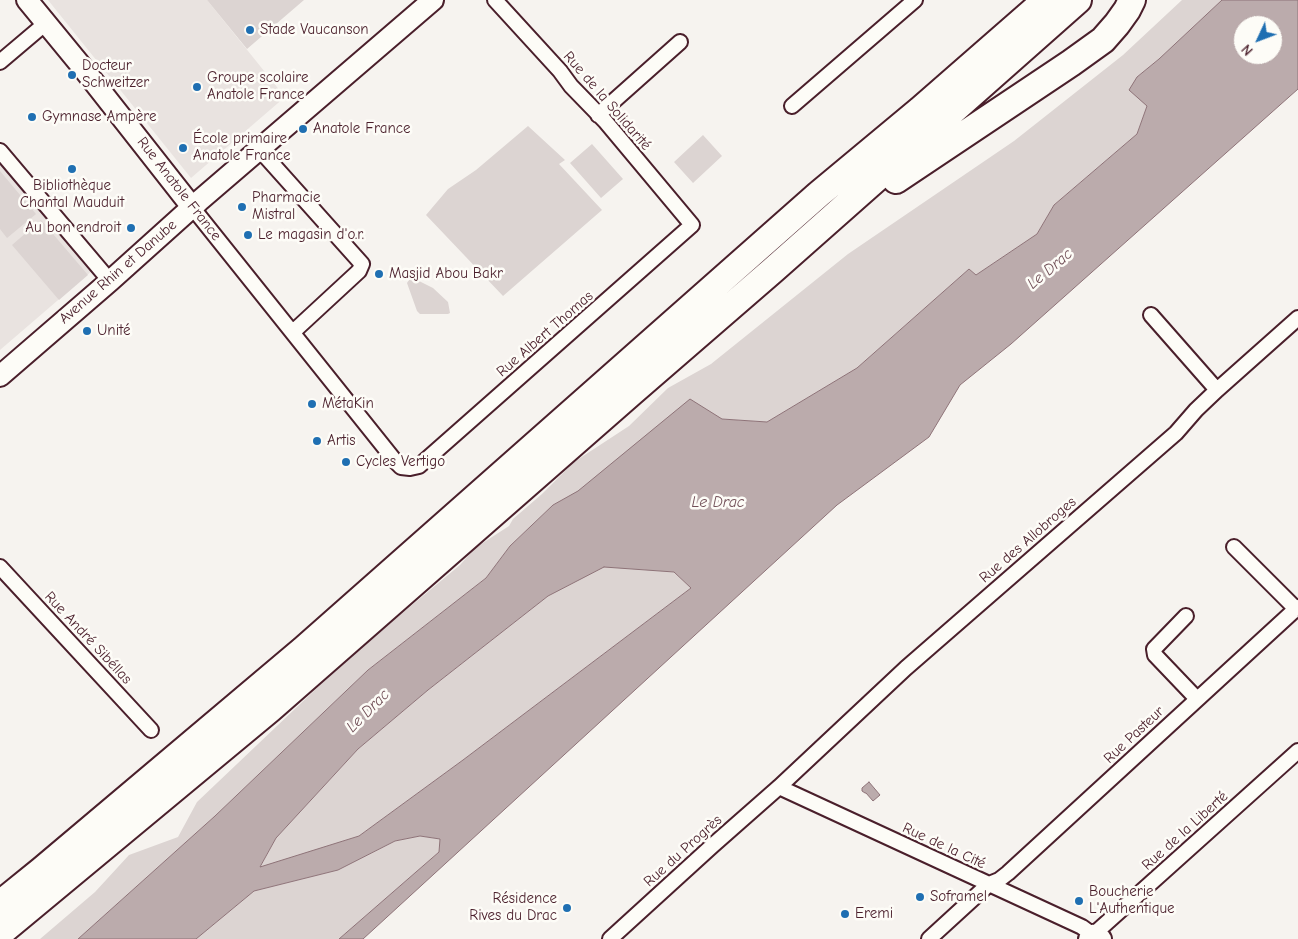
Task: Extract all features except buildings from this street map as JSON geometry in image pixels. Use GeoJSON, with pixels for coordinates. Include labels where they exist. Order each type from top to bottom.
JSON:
{"type":"FeatureCollection","features":[{"type":"Feature","properties":{"kind":"highway"},"geometry":{"type":"LineString","coordinates":[[920,110],[928,89],[1019,0]]}},
{"type":"Feature","properties":{"kind":"highway"},"geometry":{"type":"LineString","coordinates":[[0,904],[295,656],[804,207],[920,110],[1046,0]]}},
{"type":"Feature","properties":{"kind":"highway"},"geometry":{"type":"LineString","coordinates":[[0,934],[270,709],[617,404],[773,270],[1078,0]]}},
{"type":"Feature","properties":{"kind":"highway"},"geometry":{"type":"LineString","coordinates":[[773,270],[913,168],[1103,40],[1117,24],[1132,0]]}},
{"type":"Feature","properties":{"kind":"street","name":"Rue Anatole France"},"geometry":{"type":"LineString","coordinates":[[28,0],[401,467],[419,466]]}},
{"type":"Feature","properties":{"kind":"street","name":"Avenue Rhin et Danube"},"geometry":{"type":"LineString","coordinates":[[0,376],[192,207],[433,0]]}},
{"type":"Feature","properties":{"kind":"street","name":"Rue de la Solidarité"},"geometry":{"type":"LineString","coordinates":[[495,0],[605,121],[692,225]]}},
{"type":"Feature","properties":{"kind":"street"},"geometry":{"type":"LineString","coordinates":[[792,106],[915,0]]}},
{"type":"Feature","properties":{"kind":"street"},"geometry":{"type":"LineString","coordinates":[[0,62],[46,23]]}},
{"type":"Feature","properties":{"kind":"street"},"geometry":{"type":"LineString","coordinates":[[598,115],[680,42]]}},
{"type":"Feature","properties":{"kind":"street"},"geometry":{"type":"LineString","coordinates":[[259,149],[362,264],[359,271],[293,332]]}},
{"type":"Feature","properties":{"kind":"street"},"geometry":{"type":"LineString","coordinates":[[0,151],[110,281]]}},
{"type":"Feature","properties":{"kind":"street","name":"Rue Albert Thomas"},"geometry":{"type":"LineString","coordinates":[[419,466],[692,225]]}},
{"type":"Feature","properties":{"kind":"street"},"geometry":{"type":"LineString","coordinates":[[1151,315],[1217,390]]}},
{"type":"Feature","properties":{"kind":"street","name":"Rue des Allobroges"},"geometry":{"type":"LineString","coordinates":[[779,787],[906,668],[1176,433],[1217,390],[1298,318]]}},
{"type":"Feature","properties":{"kind":"street"},"geometry":{"type":"LineString","coordinates":[[1234,547],[1297,608]]}},
{"type":"Feature","properties":{"kind":"street","name":"Rue André Sibéllas"},"geometry":{"type":"LineString","coordinates":[[0,568],[151,730]]}},
{"type":"Feature","properties":{"kind":"street","name":"Rue Pasteur"},"geometry":{"type":"LineString","coordinates":[[929,939],[989,884],[1003,877],[1297,608]]}},
{"type":"Feature","properties":{"kind":"street"},"geometry":{"type":"LineString","coordinates":[[1186,616],[1154,649],[1155,655],[1197,699]]}},
{"type":"Feature","properties":{"kind":"street","name":"Rue de la Liberté"},"geometry":{"type":"LineString","coordinates":[[1095,938],[1298,751]]}},
{"type":"Feature","properties":{"kind":"street","name":"Rue de la Cité"},"geometry":{"type":"LineString","coordinates":[[779,787],[1082,928],[1095,938]]}},
{"type":"Feature","properties":{"kind":"street","name":"Rue du Progrès"},"geometry":{"type":"LineString","coordinates":[[610,939],[779,787]]}},
{"type":"Feature","properties":{"kind":"shaded area","name":"Groupe scolaire Anatole France"},"geometry":{"type":"Polygon","coordinates":[[[48,0],[207,0],[285,97],[191,178],[48,0]]]}},
{"type":"Feature","properties":{"kind":"shaded area","name":"Stade Vaucanson"},"geometry":{"type":"Polygon","coordinates":[[[207,0],[304,0],[247,49],[207,0]]]}},
{"type":"Feature","properties":{"kind":"shaded area"},"geometry":{"type":"Polygon","coordinates":[[[1182,0],[1222,0],[1137,77],[1147,106],[1137,134],[1054,205],[1037,234],[976,275],[969,269],[857,368],[767,422],[722,419],[553,505],[510,546],[486,578],[368,670],[215,816],[78,939],[40,939],[95,892],[129,855],[178,837],[197,802],[318,687],[376,635],[460,565],[475,548],[509,526],[513,519],[542,494],[574,462],[629,426],[668,388],[711,364],[848,254],[1014,141],[1123,55],[1182,0]]]}},
{"type":"Feature","properties":{"kind":"shaded area"},"geometry":{"type":"Polygon","coordinates":[[[528,126],[565,160],[559,164],[602,210],[503,296],[426,215],[448,189],[476,170],[528,126]]]}},
{"type":"Feature","properties":{"kind":"shaded area"},"geometry":{"type":"Polygon","coordinates":[[[703,135],[722,156],[693,183],[674,162],[703,135]]]}},
{"type":"Feature","properties":{"kind":"shaded area"},"geometry":{"type":"Polygon","coordinates":[[[592,144],[623,179],[601,198],[570,163],[592,144]]]}},
{"type":"Feature","properties":{"kind":"shaded area"},"geometry":{"type":"Polygon","coordinates":[[[0,163],[93,270],[0,350],[0,163]]]}},
{"type":"Feature","properties":{"kind":"shaded area"},"geometry":{"type":"Polygon","coordinates":[[[0,171],[36,214],[7,238],[0,229],[0,171]]]}},
{"type":"Feature","properties":{"kind":"shaded area"},"geometry":{"type":"Polygon","coordinates":[[[41,220],[88,275],[59,300],[12,245],[41,220]]]}},
{"type":"Feature","properties":{"kind":"shaded area"},"geometry":{"type":"Polygon","coordinates":[[[411,277],[433,288],[448,302],[450,313],[420,314],[417,311],[407,283],[411,277]]]}},
{"type":"Feature","properties":{"kind":"shaded area"},"geometry":{"type":"Polygon","coordinates":[[[604,566],[674,572],[691,588],[359,836],[260,868],[276,838],[358,749],[428,690],[548,596],[604,566]]]}},
{"type":"Feature","properties":{"kind":"shaded area"},"geometry":{"type":"Polygon","coordinates":[[[420,836],[440,839],[439,852],[339,939],[196,939],[254,891],[338,870],[395,841],[420,836]]]}},
{"type":"Feature","properties":{"kind":"water","name":"Le Drac"},"geometry":{"type":"Polygon","coordinates":[[[1222,0],[1298,0],[1298,89],[1011,344],[960,385],[929,437],[837,505],[363,939],[339,939],[439,852],[440,839],[420,836],[395,841],[338,870],[254,891],[196,939],[78,939],[215,816],[368,670],[486,578],[510,546],[553,505],[578,491],[690,399],[722,419],[767,422],[857,368],[969,269],[976,275],[1037,234],[1054,205],[1137,134],[1147,106],[1129,90],[1137,77],[1222,0]],[[604,567],[548,596],[428,690],[358,749],[276,838],[260,867],[359,836],[691,588],[674,572],[604,567]]]}},
{"type":"Feature","properties":{"kind":"water"},"geometry":{"type":"Polygon","coordinates":[[[869,782],[880,795],[873,801],[862,791],[862,788],[869,782]]]}},
{"type":"Feature","properties":{"kind":"place","name":"Stade Vaucanson"},"geometry":{"type":"Point","coordinates":[250,30]}},
{"type":"Feature","properties":{"kind":"place","name":"Docteur Schweitzer"},"geometry":{"type":"Point","coordinates":[72,75]}},
{"type":"Feature","properties":{"kind":"place","name":"Groupe scolaire Anatole France"},"geometry":{"type":"Point","coordinates":[197,87]}},
{"type":"Feature","properties":{"kind":"place","name":"Gymnase Ampère"},"geometry":{"type":"Point","coordinates":[32,117]}},
{"type":"Feature","properties":{"kind":"place","name":"Anatole France"},"geometry":{"type":"Point","coordinates":[303,129]}},
{"type":"Feature","properties":{"kind":"place","name":"École primaire Anatole France"},"geometry":{"type":"Point","coordinates":[183,148]}},
{"type":"Feature","properties":{"kind":"place","name":"Bibliothèque Chantal Mauduit"},"geometry":{"type":"Point","coordinates":[72,169]}},
{"type":"Feature","properties":{"kind":"place","name":"Pharmacie Mistral"},"geometry":{"type":"Point","coordinates":[242,207]}},
{"type":"Feature","properties":{"kind":"place","name":"Au bon endroit"},"geometry":{"type":"Point","coordinates":[131,228]}},
{"type":"Feature","properties":{"kind":"place","name":"Le magasin d'o.r."},"geometry":{"type":"Point","coordinates":[248,235]}},
{"type":"Feature","properties":{"kind":"place","name":"Masjid Abou Bakr"},"geometry":{"type":"Point","coordinates":[379,274]}},
{"type":"Feature","properties":{"kind":"place","name":"Unité"},"geometry":{"type":"Point","coordinates":[87,331]}},
{"type":"Feature","properties":{"kind":"place","name":"MétaKin"},"geometry":{"type":"Point","coordinates":[312,404]}},
{"type":"Feature","properties":{"kind":"place","name":"Artis"},"geometry":{"type":"Point","coordinates":[317,441]}},
{"type":"Feature","properties":{"kind":"place","name":"Cycles Vertigo"},"geometry":{"type":"Point","coordinates":[346,462]}},
{"type":"Feature","properties":{"kind":"place","name":"Soframel"},"geometry":{"type":"Point","coordinates":[920,897]}},
{"type":"Feature","properties":{"kind":"place","name":"Boucherie L'Authentique"},"geometry":{"type":"Point","coordinates":[1079,901]}},
{"type":"Feature","properties":{"kind":"place","name":"Résidence Rives du Drac"},"geometry":{"type":"Point","coordinates":[567,908]}},
{"type":"Feature","properties":{"kind":"place","name":"Eremi"},"geometry":{"type":"Point","coordinates":[845,914]}}]}
